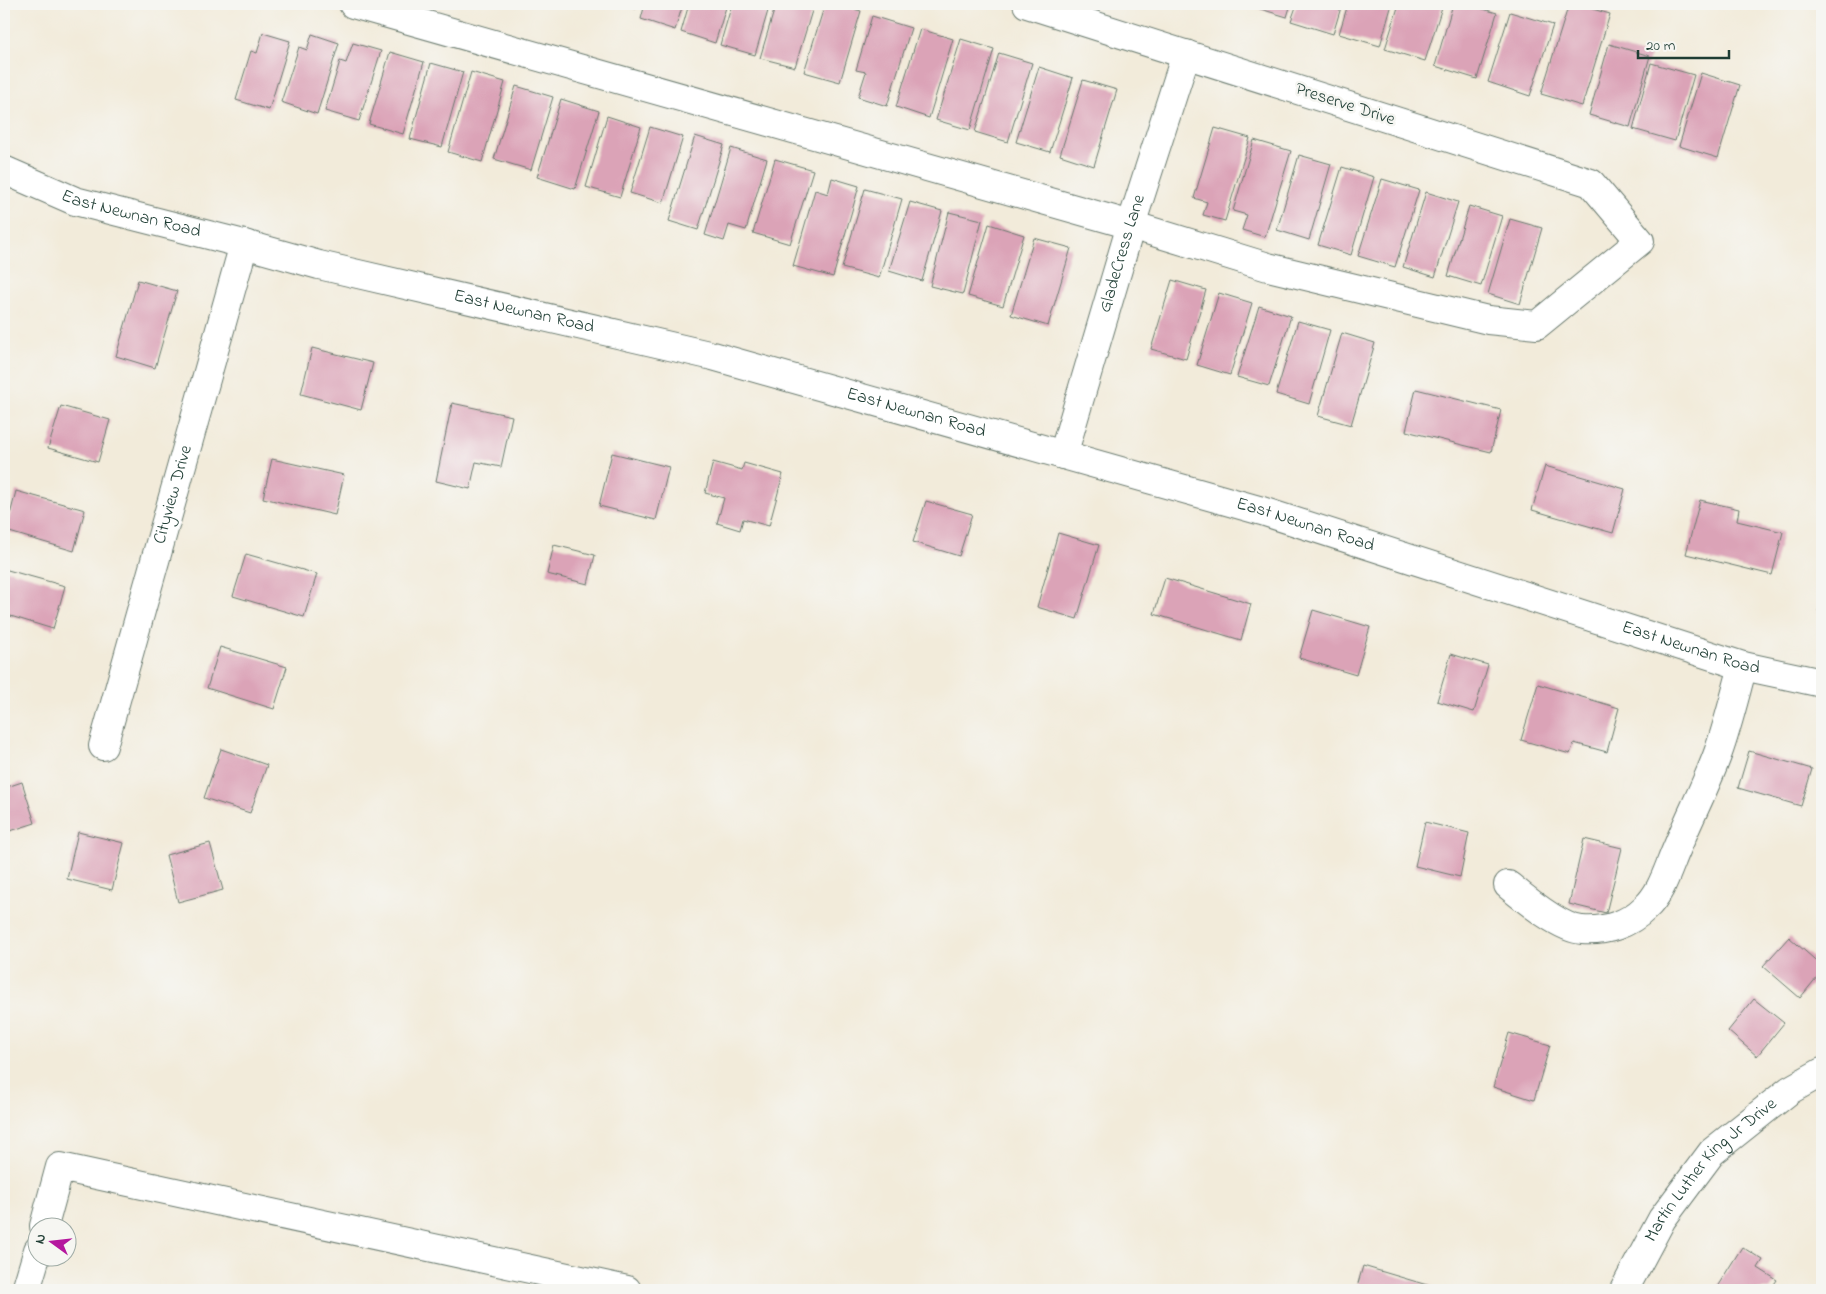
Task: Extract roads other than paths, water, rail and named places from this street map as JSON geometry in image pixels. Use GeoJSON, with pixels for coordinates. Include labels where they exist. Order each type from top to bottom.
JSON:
{"type":"FeatureCollection","features":[{"type":"Feature","properties":{"kind":"street"},"geometry":{"type":"LineString","coordinates":[[353,4],[1131,225]]}},
{"type":"Feature","properties":{"kind":"street","name":"Preserve Drive"},"geometry":{"type":"LineString","coordinates":[[1027,4],[1590,183],[1640,241],[1537,325],[1488,320],[1268,267],[1131,225]]}},
{"type":"Feature","properties":{"kind":"street","name":"GladeCress Lane"},"geometry":{"type":"LineString","coordinates":[[1062,455],[1131,225],[1186,54]]}},
{"type":"Feature","properties":{"kind":"street","name":"East Newnan Road"},"geometry":{"type":"LineString","coordinates":[[4,170],[75,201],[319,265],[713,356],[1262,511],[1743,666],[1822,683]]}},
{"type":"Feature","properties":{"kind":"street","name":"Cityview Drive"},"geometry":{"type":"LineString","coordinates":[[103,746],[244,244]]}},
{"type":"Feature","properties":{"kind":"street"},"geometry":{"type":"LineString","coordinates":[[1508,885],[1535,906],[1561,922],[1580,930],[1604,930],[1625,921],[1645,908],[1662,885],[1701,795],[1720,746],[1743,666]]}},
{"type":"Feature","properties":{"kind":"street","name":"Martin Luther King Jr Drive"},"geometry":{"type":"LineString","coordinates":[[1624,1290],[1662,1219],[1712,1152],[1790,1090],[1822,1072]]}},
{"type":"Feature","properties":{"kind":"street"},"geometry":{"type":"LineString","coordinates":[[47,1216],[60,1167],[627,1290]]}},
{"type":"Feature","properties":{"kind":"street"},"geometry":{"type":"LineString","coordinates":[[26,1290],[33,1266]]}}]}
